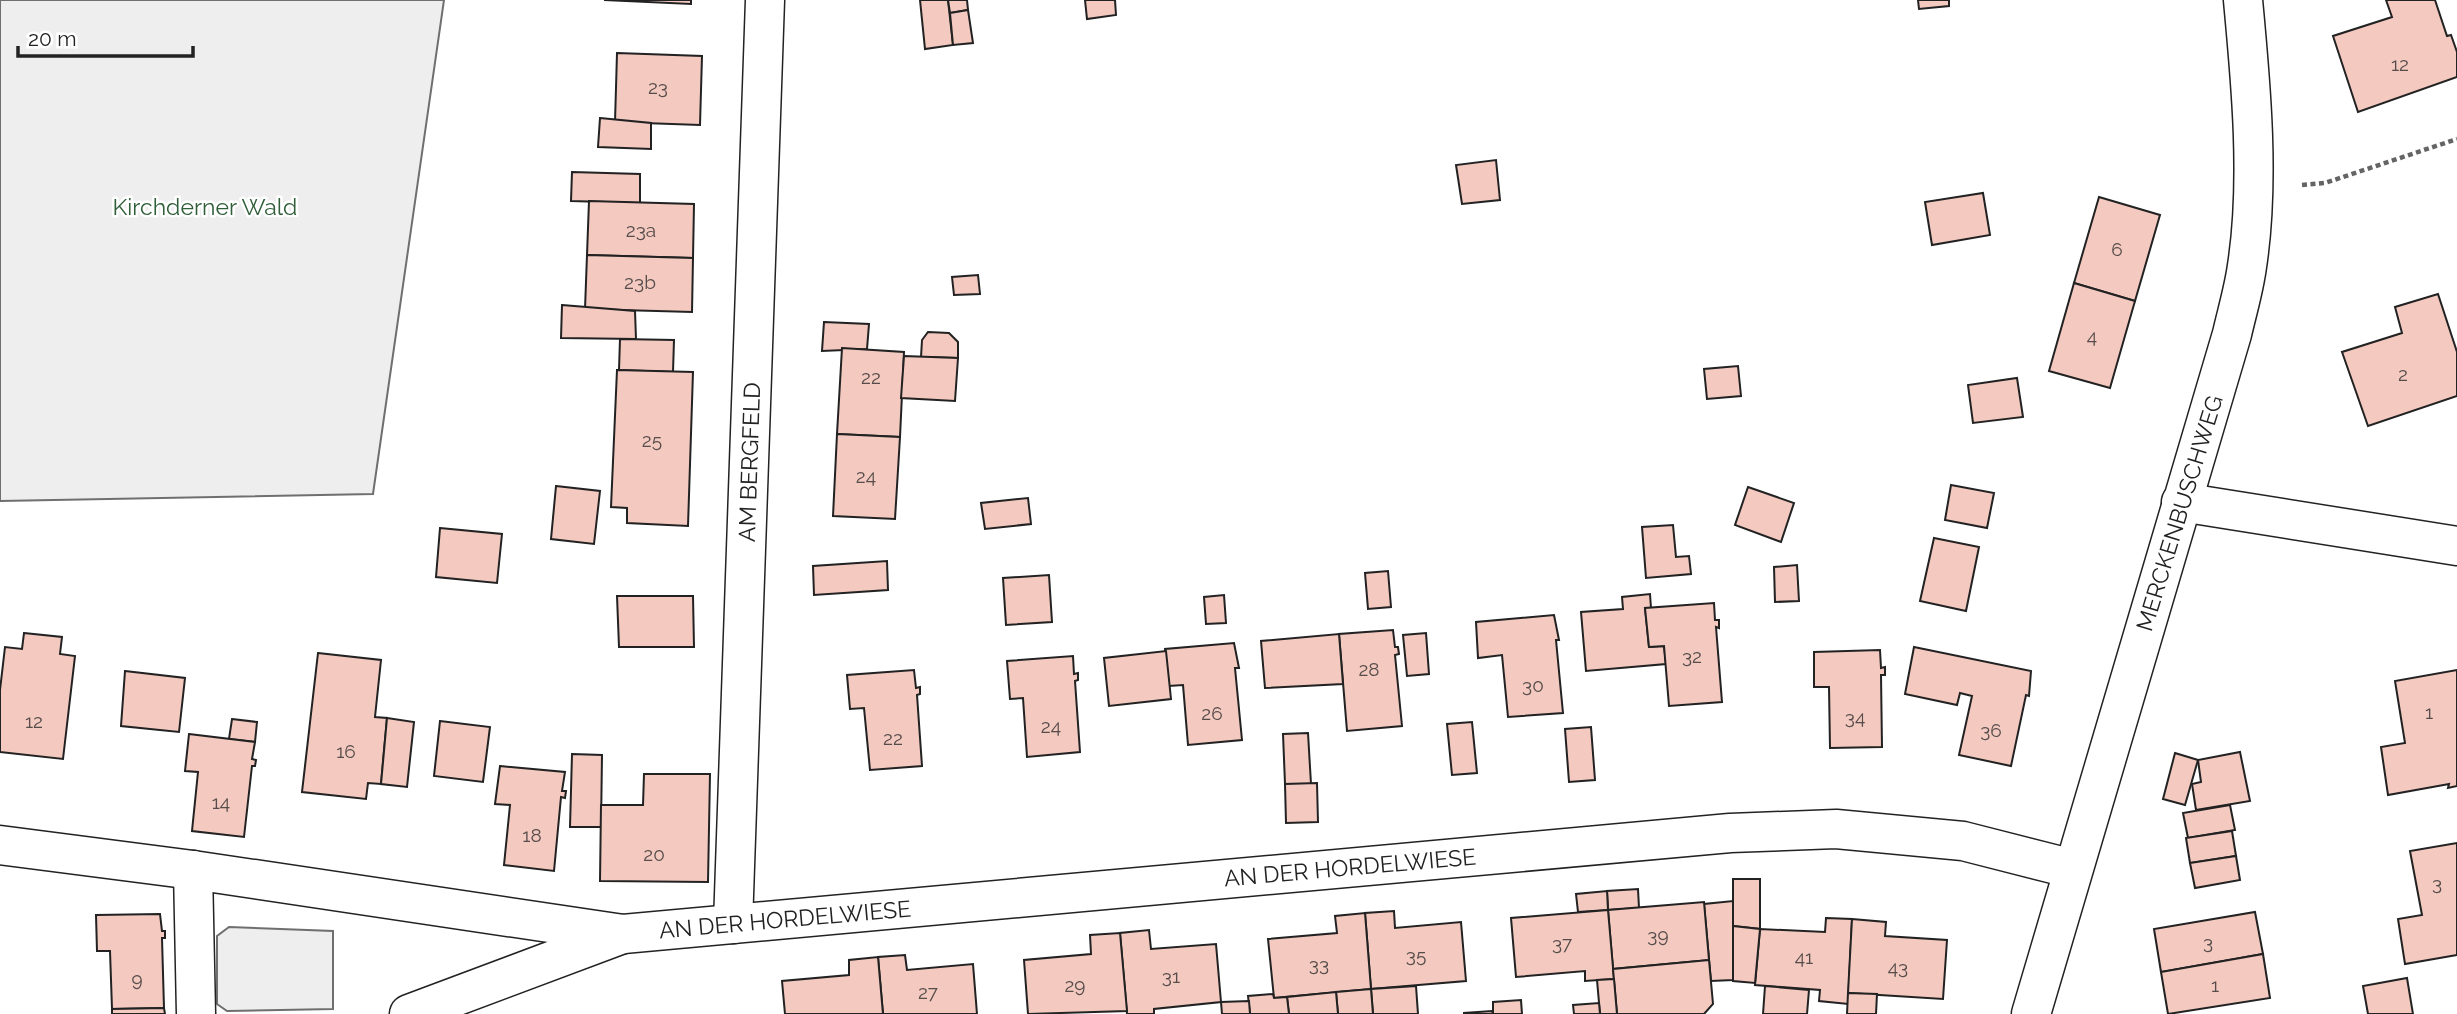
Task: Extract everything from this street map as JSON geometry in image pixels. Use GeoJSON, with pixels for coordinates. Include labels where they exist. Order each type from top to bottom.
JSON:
{"type":"FeatureCollection","features":[{"type":"Feature","properties":{"kind":"street","name":"AM BERGFELD"},"geometry":{"type":"LineString","coordinates":[[733,923],[765,0]]}},
{"type":"Feature","properties":{"kind":"street","name":"MERCKENBUSCHWEG"},"geometry":{"type":"LineString","coordinates":[[2031,1014],[2232,334],[2247,265],[2252,188],[2249,66],[2243,0]]}},
{"type":"Feature","properties":{"kind":"street"},"geometry":{"type":"LineString","coordinates":[[2181,502],[2457,546]]}},
{"type":"Feature","properties":{"kind":"street","name":"AN DER HORDELWIESE"},"geometry":{"type":"LineString","coordinates":[[0,845],[193,870],[623,934],[1730,833],[1836,829],[1963,841],[2073,869]]}},
{"type":"Feature","properties":{"kind":"street"},"geometry":{"type":"LineString","coordinates":[[193,870],[195,1014]]}},
{"type":"Feature","properties":{"kind":"street","name":"AN DER HORDELWIESE"},"geometry":{"type":"LineString","coordinates":[[409,1014],[623,934]]}},
{"type":"Feature","properties":{"kind":"path"},"geometry":{"type":"LineString","coordinates":[[2294,185],[2325,183],[2457,139]]}},
{"type":"Feature","properties":{"kind":"green space","name":"Kirchderner Wald"},"geometry":{"type":"Polygon","coordinates":[[[0,0],[444,0],[373,494],[0,501],[0,0]]]}},
{"type":"Feature","properties":{"kind":"green space"},"geometry":{"type":"Polygon","coordinates":[[[229,927],[333,931],[333,1009],[227,1011],[217,1004],[217,936],[229,927]]]}},
{"type":"Feature","properties":{"kind":"building"},"geometry":{"type":"Polygon","coordinates":[[[604,0],[691,0],[691,4],[604,0]]]}},
{"type":"Feature","properties":{"kind":"building"},"geometry":{"type":"Polygon","coordinates":[[[920,0],[948,0],[953,45],[925,49],[920,0]]]}},
{"type":"Feature","properties":{"kind":"building"},"geometry":{"type":"Polygon","coordinates":[[[948,0],[967,0],[968,10],[950,13],[948,0]]]}},
{"type":"Feature","properties":{"kind":"building"},"geometry":{"type":"Polygon","coordinates":[[[1085,0],[1115,0],[1116,15],[1087,19],[1085,0]]]}},
{"type":"Feature","properties":{"kind":"building"},"geometry":{"type":"Polygon","coordinates":[[[1918,0],[1949,0],[1949,6],[1919,9],[1918,0]]]}},
{"type":"Feature","properties":{"kind":"building"},"geometry":{"type":"Polygon","coordinates":[[[2386,0],[2435,0],[2447,36],[2451,35],[2457,52],[2457,77],[2358,112],[2333,36],[2392,17],[2386,0]]]}},
{"type":"Feature","properties":{"kind":"building"},"geometry":{"type":"Polygon","coordinates":[[[968,10],[973,43],[953,45],[950,13],[968,10]]]}},
{"type":"Feature","properties":{"kind":"building"},"geometry":{"type":"Polygon","coordinates":[[[617,53],[702,56],[700,125],[615,122],[617,53]]]}},
{"type":"Feature","properties":{"kind":"building"},"geometry":{"type":"Polygon","coordinates":[[[600,118],[651,123],[651,149],[598,147],[600,118]]]}},
{"type":"Feature","properties":{"kind":"building"},"geometry":{"type":"Polygon","coordinates":[[[1496,160],[1500,200],[1462,204],[1456,165],[1496,160]]]}},
{"type":"Feature","properties":{"kind":"building"},"geometry":{"type":"Polygon","coordinates":[[[572,172],[640,174],[640,203],[571,201],[572,172]]]}},
{"type":"Feature","properties":{"kind":"building"},"geometry":{"type":"Polygon","coordinates":[[[1983,193],[1990,235],[1932,245],[1925,202],[1983,193]]]}},
{"type":"Feature","properties":{"kind":"building"},"geometry":{"type":"Polygon","coordinates":[[[2099,197],[2160,215],[2135,301],[2074,283],[2099,197]]]}},
{"type":"Feature","properties":{"kind":"building"},"geometry":{"type":"Polygon","coordinates":[[[589,201],[694,204],[693,258],[587,255],[589,201]]]}},
{"type":"Feature","properties":{"kind":"building"},"geometry":{"type":"Polygon","coordinates":[[[587,255],[693,258],[692,312],[585,309],[587,255]]]}},
{"type":"Feature","properties":{"kind":"building"},"geometry":{"type":"Polygon","coordinates":[[[978,275],[980,294],[954,295],[952,277],[978,275]]]}},
{"type":"Feature","properties":{"kind":"building"},"geometry":{"type":"Polygon","coordinates":[[[2074,283],[2135,301],[2110,388],[2049,371],[2074,283]]]}},
{"type":"Feature","properties":{"kind":"building"},"geometry":{"type":"Polygon","coordinates":[[[2438,294],[2457,352],[2457,396],[2368,426],[2342,352],[2402,333],[2395,307],[2438,294]]]}},
{"type":"Feature","properties":{"kind":"building"},"geometry":{"type":"Polygon","coordinates":[[[562,305],[635,311],[636,339],[561,338],[562,305]]]}},
{"type":"Feature","properties":{"kind":"building"},"geometry":{"type":"Polygon","coordinates":[[[824,322],[869,324],[867,349],[822,351],[824,322]]]}},
{"type":"Feature","properties":{"kind":"building"},"geometry":{"type":"Polygon","coordinates":[[[928,332],[949,333],[958,342],[958,358],[921,357],[922,340],[928,332]]]}},
{"type":"Feature","properties":{"kind":"building"},"geometry":{"type":"Polygon","coordinates":[[[620,339],[674,340],[673,372],[619,370],[620,339]]]}},
{"type":"Feature","properties":{"kind":"building"},"geometry":{"type":"Polygon","coordinates":[[[842,348],[904,352],[900,437],[837,434],[842,348]]]}},
{"type":"Feature","properties":{"kind":"building"},"geometry":{"type":"Polygon","coordinates":[[[904,356],[958,358],[955,401],[901,398],[904,356]]]}},
{"type":"Feature","properties":{"kind":"building"},"geometry":{"type":"Polygon","coordinates":[[[1738,366],[1741,396],[1707,399],[1704,369],[1738,366]]]}},
{"type":"Feature","properties":{"kind":"building"},"geometry":{"type":"Polygon","coordinates":[[[617,370],[693,372],[688,526],[627,523],[627,508],[611,507],[617,370]]]}},
{"type":"Feature","properties":{"kind":"building"},"geometry":{"type":"Polygon","coordinates":[[[2017,378],[2023,417],[1973,423],[1968,385],[2017,378]]]}},
{"type":"Feature","properties":{"kind":"building"},"geometry":{"type":"Polygon","coordinates":[[[837,434],[900,437],[895,519],[833,516],[837,434]]]}},
{"type":"Feature","properties":{"kind":"building"},"geometry":{"type":"Polygon","coordinates":[[[1951,485],[1994,493],[1987,528],[1945,520],[1951,485]]]}},
{"type":"Feature","properties":{"kind":"building"},"geometry":{"type":"Polygon","coordinates":[[[556,486],[600,491],[594,544],[551,539],[556,486]]]}},
{"type":"Feature","properties":{"kind":"building"},"geometry":{"type":"Polygon","coordinates":[[[1748,487],[1794,503],[1781,542],[1735,525],[1748,487]]]}},
{"type":"Feature","properties":{"kind":"building"},"geometry":{"type":"Polygon","coordinates":[[[1028,498],[1031,524],[985,529],[981,503],[1028,498]]]}},
{"type":"Feature","properties":{"kind":"building"},"geometry":{"type":"Polygon","coordinates":[[[1673,525],[1676,557],[1689,556],[1691,574],[1646,578],[1642,527],[1673,525]]]}},
{"type":"Feature","properties":{"kind":"building"},"geometry":{"type":"Polygon","coordinates":[[[440,528],[502,534],[497,583],[436,577],[440,528]]]}},
{"type":"Feature","properties":{"kind":"building"},"geometry":{"type":"Polygon","coordinates":[[[1934,538],[1979,547],[1966,611],[1920,601],[1934,538]]]}},
{"type":"Feature","properties":{"kind":"building"},"geometry":{"type":"Polygon","coordinates":[[[887,561],[888,590],[814,595],[813,566],[887,561]]]}},
{"type":"Feature","properties":{"kind":"building"},"geometry":{"type":"Polygon","coordinates":[[[1797,565],[1799,601],[1775,602],[1774,567],[1797,565]]]}},
{"type":"Feature","properties":{"kind":"building"},"geometry":{"type":"Polygon","coordinates":[[[1388,571],[1391,607],[1368,609],[1365,573],[1388,571]]]}},
{"type":"Feature","properties":{"kind":"building"},"geometry":{"type":"Polygon","coordinates":[[[1049,575],[1052,622],[1006,625],[1003,578],[1049,575]]]}},
{"type":"Feature","properties":{"kind":"building"},"geometry":{"type":"Polygon","coordinates":[[[1650,594],[1651,608],[1645,608],[1649,647],[1664,646],[1666,664],[1586,671],[1581,612],[1623,609],[1622,597],[1650,594]]]}},
{"type":"Feature","properties":{"kind":"building"},"geometry":{"type":"Polygon","coordinates":[[[1224,595],[1226,623],[1206,624],[1204,597],[1224,595]]]}},
{"type":"Feature","properties":{"kind":"building"},"geometry":{"type":"Polygon","coordinates":[[[617,596],[693,596],[694,647],[619,647],[617,596]]]}},
{"type":"Feature","properties":{"kind":"building"},"geometry":{"type":"Polygon","coordinates":[[[1714,603],[1715,620],[1719,620],[1719,628],[1716,627],[1722,702],[1669,706],[1664,646],[1649,647],[1645,608],[1714,603]]]}},
{"type":"Feature","properties":{"kind":"building"},"geometry":{"type":"Polygon","coordinates":[[[1554,615],[1559,640],[1556,640],[1563,713],[1508,717],[1502,655],[1478,658],[1476,622],[1554,615]]]}},
{"type":"Feature","properties":{"kind":"building"},"geometry":{"type":"Polygon","coordinates":[[[1393,630],[1395,647],[1398,647],[1399,654],[1395,655],[1402,726],[1347,731],[1339,634],[1393,630]]]}},
{"type":"Feature","properties":{"kind":"building"},"geometry":{"type":"Polygon","coordinates":[[[24,633],[62,637],[60,654],[75,656],[63,759],[0,752],[0,690],[5,647],[22,649],[24,633]]]}},
{"type":"Feature","properties":{"kind":"building"},"geometry":{"type":"Polygon","coordinates":[[[1426,633],[1429,674],[1407,676],[1403,635],[1426,633]]]}},
{"type":"Feature","properties":{"kind":"building"},"geometry":{"type":"Polygon","coordinates":[[[1339,634],[1343,684],[1265,688],[1261,641],[1339,634]]]}},
{"type":"Feature","properties":{"kind":"building"},"geometry":{"type":"Polygon","coordinates":[[[1234,643],[1239,668],[1235,668],[1242,740],[1188,745],[1183,685],[1169,686],[1165,649],[1234,643]]]}},
{"type":"Feature","properties":{"kind":"building"},"geometry":{"type":"Polygon","coordinates":[[[1914,647],[2031,671],[2029,696],[2026,695],[2011,766],[1959,755],[1972,696],[1960,693],[1957,705],[1905,694],[1914,647]]]}},
{"type":"Feature","properties":{"kind":"building"},"geometry":{"type":"Polygon","coordinates":[[[1880,650],[1881,668],[1885,667],[1885,675],[1881,675],[1882,747],[1830,748],[1829,687],[1814,687],[1814,652],[1880,650]]]}},
{"type":"Feature","properties":{"kind":"building"},"geometry":{"type":"Polygon","coordinates":[[[1166,651],[1171,699],[1109,706],[1104,658],[1166,651]]]}},
{"type":"Feature","properties":{"kind":"building"},"geometry":{"type":"Polygon","coordinates":[[[318,653],[381,660],[375,717],[387,718],[381,784],[368,783],[366,799],[302,792],[318,653]]]}},
{"type":"Feature","properties":{"kind":"building"},"geometry":{"type":"Polygon","coordinates":[[[1073,656],[1074,674],[1078,673],[1078,680],[1075,681],[1080,752],[1027,757],[1023,698],[1010,699],[1007,661],[1073,656]]]}},
{"type":"Feature","properties":{"kind":"building"},"geometry":{"type":"Polygon","coordinates":[[[914,670],[916,688],[920,687],[920,694],[917,695],[922,766],[870,770],[864,708],[850,709],[847,675],[914,670]]]}},
{"type":"Feature","properties":{"kind":"building"},"geometry":{"type":"Polygon","coordinates":[[[2457,670],[2457,786],[2448,788],[2449,784],[2388,795],[2381,747],[2405,743],[2395,681],[2457,670]]]}},
{"type":"Feature","properties":{"kind":"building"},"geometry":{"type":"Polygon","coordinates":[[[125,671],[185,678],[179,732],[121,726],[125,671]]]}},
{"type":"Feature","properties":{"kind":"building"},"geometry":{"type":"Polygon","coordinates":[[[387,718],[414,722],[407,787],[381,784],[387,718]]]}},
{"type":"Feature","properties":{"kind":"building"},"geometry":{"type":"Polygon","coordinates":[[[232,719],[257,722],[255,742],[229,739],[232,719]]]}},
{"type":"Feature","properties":{"kind":"building"},"geometry":{"type":"Polygon","coordinates":[[[440,721],[490,727],[483,782],[434,776],[440,721]]]}},
{"type":"Feature","properties":{"kind":"building"},"geometry":{"type":"Polygon","coordinates":[[[1472,722],[1477,773],[1452,775],[1447,724],[1472,722]]]}},
{"type":"Feature","properties":{"kind":"building"},"geometry":{"type":"Polygon","coordinates":[[[1591,727],[1595,780],[1569,782],[1565,729],[1591,727]]]}},
{"type":"Feature","properties":{"kind":"building"},"geometry":{"type":"Polygon","coordinates":[[[1308,733],[1311,784],[1285,784],[1283,734],[1308,733]]]}},
{"type":"Feature","properties":{"kind":"building"},"geometry":{"type":"Polygon","coordinates":[[[189,734],[255,742],[252,759],[256,760],[255,766],[252,766],[244,837],[192,831],[198,772],[185,771],[189,734]]]}},
{"type":"Feature","properties":{"kind":"building"},"geometry":{"type":"Polygon","coordinates":[[[2240,752],[2250,801],[2196,810],[2192,784],[2201,782],[2198,760],[2240,752]]]}},
{"type":"Feature","properties":{"kind":"building"},"geometry":{"type":"Polygon","coordinates":[[[2175,753],[2198,760],[2185,805],[2163,799],[2175,753]]]}},
{"type":"Feature","properties":{"kind":"building"},"geometry":{"type":"Polygon","coordinates":[[[572,754],[602,755],[601,827],[570,827],[572,754]]]}},
{"type":"Feature","properties":{"kind":"building"},"geometry":{"type":"Polygon","coordinates":[[[500,766],[565,772],[562,791],[566,791],[565,798],[561,797],[554,871],[504,865],[510,805],[495,804],[500,766]]]}},
{"type":"Feature","properties":{"kind":"building"},"geometry":{"type":"Polygon","coordinates":[[[644,774],[710,774],[708,882],[600,881],[601,805],[643,805],[644,774]]]}},
{"type":"Feature","properties":{"kind":"building"},"geometry":{"type":"Polygon","coordinates":[[[1317,783],[1318,822],[1286,823],[1285,784],[1317,783]]]}},
{"type":"Feature","properties":{"kind":"building"},"geometry":{"type":"Polygon","coordinates":[[[2230,805],[2235,830],[2188,838],[2183,813],[2230,805]]]}},
{"type":"Feature","properties":{"kind":"building"},"geometry":{"type":"Polygon","coordinates":[[[2232,831],[2236,856],[2190,863],[2186,838],[2232,831]]]}},
{"type":"Feature","properties":{"kind":"building"},"geometry":{"type":"Polygon","coordinates":[[[2457,843],[2457,955],[2405,964],[2398,919],[2422,915],[2410,851],[2457,843]]]}},
{"type":"Feature","properties":{"kind":"building"},"geometry":{"type":"Polygon","coordinates":[[[2236,856],[2240,880],[2195,888],[2190,863],[2236,856]]]}},
{"type":"Feature","properties":{"kind":"building"},"geometry":{"type":"Polygon","coordinates":[[[1733,879],[1760,879],[1760,929],[1733,926],[1733,879]]]}},
{"type":"Feature","properties":{"kind":"building"},"geometry":{"type":"Polygon","coordinates":[[[1638,889],[1639,908],[1608,910],[1607,891],[1638,889]]]}},
{"type":"Feature","properties":{"kind":"building"},"geometry":{"type":"Polygon","coordinates":[[[1607,891],[1608,910],[1578,912],[1576,894],[1607,891]]]}},
{"type":"Feature","properties":{"kind":"building"},"geometry":{"type":"Polygon","coordinates":[[[1733,901],[1733,980],[1711,981],[1704,904],[1733,901]]]}},
{"type":"Feature","properties":{"kind":"building"},"geometry":{"type":"Polygon","coordinates":[[[1704,902],[1709,960],[1613,969],[1608,910],[1704,902]]]}},
{"type":"Feature","properties":{"kind":"building"},"geometry":{"type":"Polygon","coordinates":[[[1608,910],[1614,979],[1585,981],[1585,971],[1516,977],[1511,918],[1608,910]]]}},
{"type":"Feature","properties":{"kind":"building"},"geometry":{"type":"Polygon","coordinates":[[[1394,911],[1395,928],[1461,922],[1466,981],[1371,989],[1365,913],[1394,911]]]}},
{"type":"Feature","properties":{"kind":"building"},"geometry":{"type":"Polygon","coordinates":[[[2255,912],[2263,954],[2161,972],[2154,929],[2255,912]]]}},
{"type":"Feature","properties":{"kind":"building"},"geometry":{"type":"Polygon","coordinates":[[[1365,913],[1371,989],[1274,998],[1268,939],[1337,933],[1335,916],[1365,913]]]}},
{"type":"Feature","properties":{"kind":"building"},"geometry":{"type":"Polygon","coordinates":[[[160,914],[162,931],[165,931],[165,938],[162,938],[164,1008],[112,1009],[110,951],[97,951],[96,915],[160,914]]]}},
{"type":"Feature","properties":{"kind":"building"},"geometry":{"type":"Polygon","coordinates":[[[1826,918],[1852,919],[1848,1004],[1819,1001],[1820,990],[1755,985],[1760,929],[1825,932],[1826,918]]]}},
{"type":"Feature","properties":{"kind":"building"},"geometry":{"type":"Polygon","coordinates":[[[1852,919],[1886,922],[1885,936],[1947,940],[1943,999],[1848,993],[1852,919]]]}},
{"type":"Feature","properties":{"kind":"building"},"geometry":{"type":"Polygon","coordinates":[[[1733,926],[1760,929],[1755,983],[1733,981],[1733,926]]]}},
{"type":"Feature","properties":{"kind":"building"},"geometry":{"type":"Polygon","coordinates":[[[1149,930],[1151,949],[1216,944],[1221,1002],[1154,1009],[1154,1014],[1127,1014],[1120,933],[1149,930]]]}},
{"type":"Feature","properties":{"kind":"building"},"geometry":{"type":"Polygon","coordinates":[[[1120,933],[1127,1011],[1028,1014],[1024,960],[1091,954],[1090,935],[1120,933]]]}},
{"type":"Feature","properties":{"kind":"building"},"geometry":{"type":"Polygon","coordinates":[[[2263,954],[2270,998],[2168,1014],[2161,972],[2263,954]]]}},
{"type":"Feature","properties":{"kind":"building"},"geometry":{"type":"Polygon","coordinates":[[[905,955],[907,970],[973,964],[977,1014],[883,1014],[878,957],[905,955]]]}},
{"type":"Feature","properties":{"kind":"building"},"geometry":{"type":"Polygon","coordinates":[[[878,957],[883,1014],[785,1014],[782,981],[849,975],[849,960],[878,957]]]}},
{"type":"Feature","properties":{"kind":"building"},"geometry":{"type":"Polygon","coordinates":[[[1709,960],[1713,1004],[1704,1014],[1617,1014],[1613,969],[1709,960]]]}},
{"type":"Feature","properties":{"kind":"building"},"geometry":{"type":"Polygon","coordinates":[[[2407,978],[2413,1014],[2368,1014],[2363,986],[2407,978]]]}},
{"type":"Feature","properties":{"kind":"building"},"geometry":{"type":"Polygon","coordinates":[[[1614,979],[1617,1014],[1600,1014],[1597,980],[1614,979]]]}},
{"type":"Feature","properties":{"kind":"building"},"geometry":{"type":"Polygon","coordinates":[[[1416,986],[1418,1014],[1373,1014],[1371,989],[1416,986]]]}},
{"type":"Feature","properties":{"kind":"building"},"geometry":{"type":"Polygon","coordinates":[[[1765,986],[1809,990],[1807,1014],[1763,1014],[1765,986]]]}},
{"type":"Feature","properties":{"kind":"building"},"geometry":{"type":"Polygon","coordinates":[[[1371,989],[1373,1014],[1338,1014],[1336,992],[1371,989]]]}},
{"type":"Feature","properties":{"kind":"building"},"geometry":{"type":"Polygon","coordinates":[[[1336,992],[1338,1014],[1289,1014],[1287,997],[1336,992]]]}},
{"type":"Feature","properties":{"kind":"building"},"geometry":{"type":"Polygon","coordinates":[[[1848,993],[1877,994],[1876,1014],[1847,1014],[1848,993]]]}},
{"type":"Feature","properties":{"kind":"building"},"geometry":{"type":"Polygon","coordinates":[[[1273,994],[1274,998],[1287,997],[1289,1014],[1250,1014],[1248,996],[1273,994]]]}},
{"type":"Feature","properties":{"kind":"building"},"geometry":{"type":"Polygon","coordinates":[[[1521,1000],[1522,1014],[1493,1014],[1493,1002],[1521,1000]]]}},
{"type":"Feature","properties":{"kind":"building"},"geometry":{"type":"Polygon","coordinates":[[[1249,1001],[1250,1014],[1222,1014],[1221,1002],[1249,1001]]]}},
{"type":"Feature","properties":{"kind":"building"},"geometry":{"type":"Polygon","coordinates":[[[1599,1003],[1600,1014],[1574,1014],[1573,1005],[1599,1003]]]}},
{"type":"Feature","properties":{"kind":"building"},"geometry":{"type":"Polygon","coordinates":[[[164,1008],[165,1014],[112,1014],[112,1009],[164,1008]]]}},
{"type":"Feature","properties":{"kind":"building"},"geometry":{"type":"Polygon","coordinates":[[[1492,1011],[1493,1014],[1464,1014],[1464,1013],[1492,1011]]]}}]}
